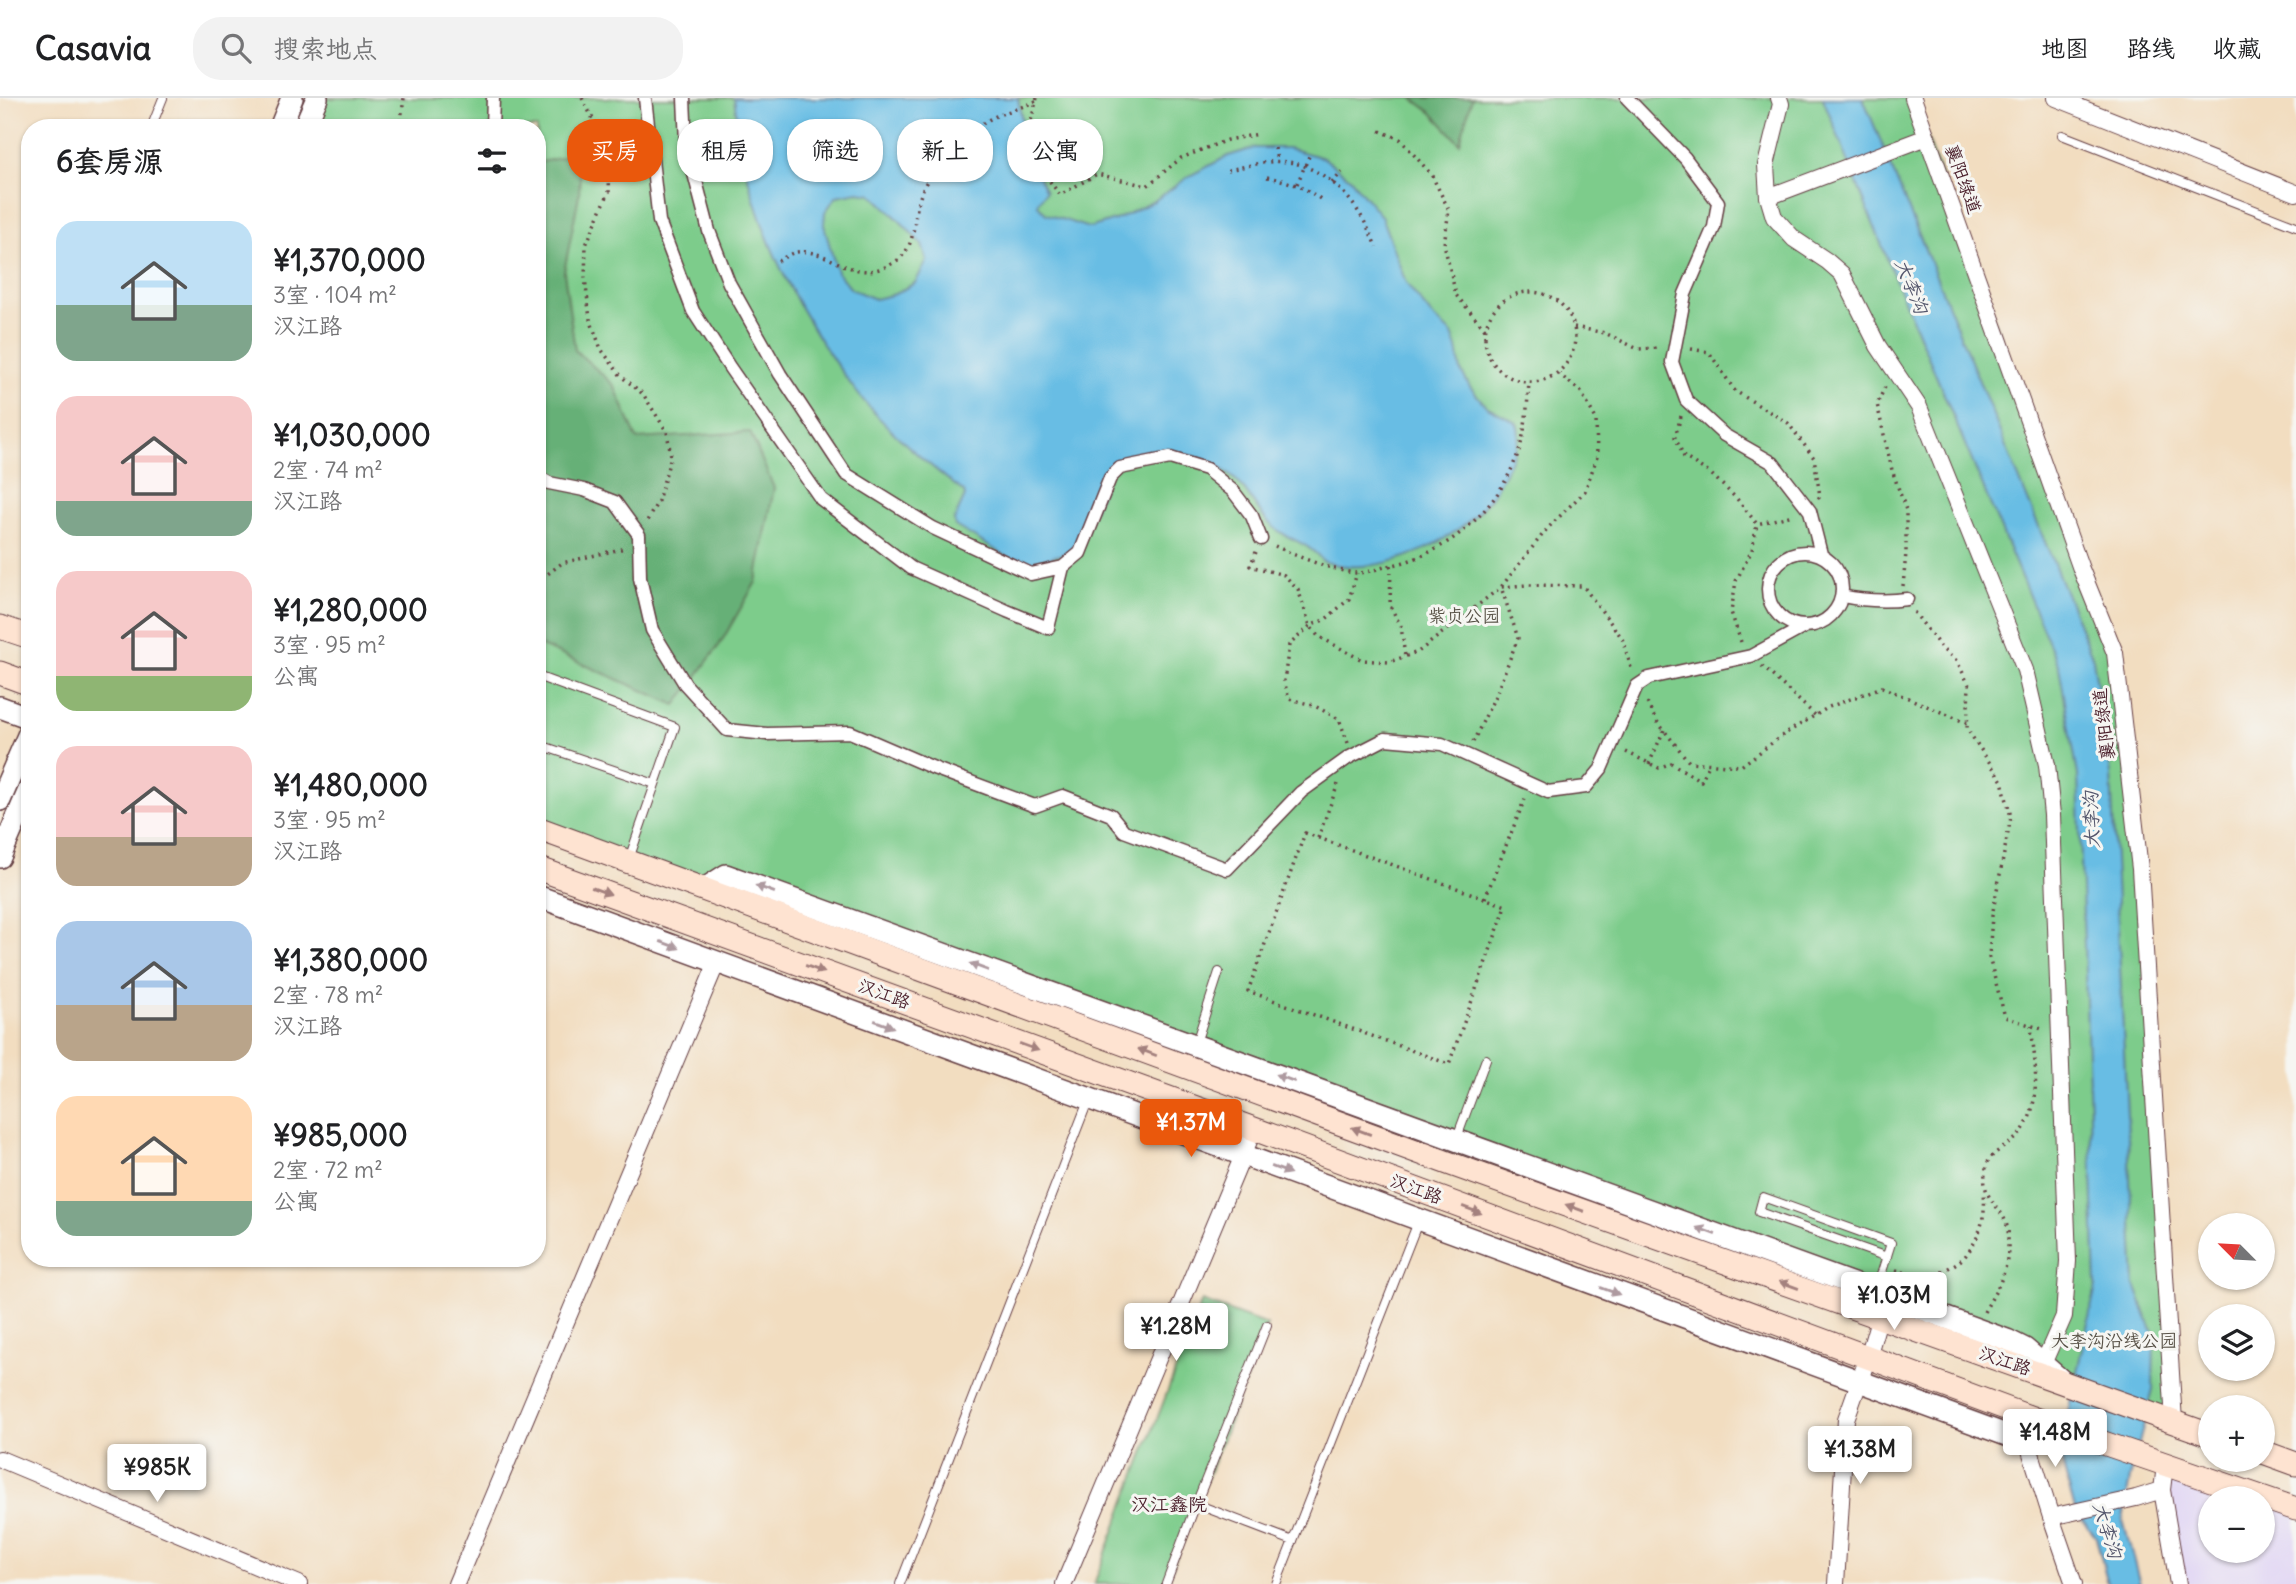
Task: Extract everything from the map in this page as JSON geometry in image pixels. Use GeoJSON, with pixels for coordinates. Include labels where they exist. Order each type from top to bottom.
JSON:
{"type":"FeatureCollection","features":[{"type":"Feature","properties":{"kind":"main road"},"geometry":{"type":"LineString","coordinates":[[0,627],[21,634]]}},
{"type":"Feature","properties":{"kind":"main road"},"geometry":{"type":"LineString","coordinates":[[0,673],[21,681]]}},
{"type":"Feature","properties":{"kind":"main road","name":"汉江路"},"geometry":{"type":"LineString","coordinates":[[546,831],[1448,1163],[1877,1305],[2061,1380],[2198,1431]]}},
{"type":"Feature","properties":{"kind":"main road","name":"汉江路"},"geometry":{"type":"LineString","coordinates":[[546,871],[1254,1129],[2048,1424],[2296,1509]]}},
{"type":"Feature","properties":{"kind":"main road"},"geometry":{"type":"LineString","coordinates":[[2275,1456],[2296,1464]]}},
{"type":"Feature","properties":{"kind":"street"},"geometry":{"type":"LineString","coordinates":[[284,119],[292,98]]}},
{"type":"Feature","properties":{"kind":"street"},"geometry":{"type":"LineString","coordinates":[[308,119],[317,98]]}},
{"type":"Feature","properties":{"kind":"street"},"geometry":{"type":"LineString","coordinates":[[492,119],[493,98]]}},
{"type":"Feature","properties":{"kind":"street"},"geometry":{"type":"LineString","coordinates":[[645,98],[659,221],[693,311],[821,499],[911,568],[1048,628],[1063,567]]}},
{"type":"Feature","properties":{"kind":"street"},"geometry":{"type":"LineString","coordinates":[[684,98],[686,143],[709,231],[729,283],[780,373],[846,474],[933,528],[1031,574],[1063,567],[1083,548],[1114,473],[1120,468],[1170,458],[1206,469],[1233,491],[1252,516],[1261,539]]}},
{"type":"Feature","properties":{"kind":"street"},"geometry":{"type":"LineString","coordinates":[[1627,98],[1685,158],[1718,202],[1714,227],[1685,294],[1672,362],[1686,400],[1724,435],[1773,463],[1810,511],[1821,554]]}},
{"type":"Feature","properties":{"kind":"street"},"geometry":{"type":"LineString","coordinates":[[1779,98],[1781,104],[1766,165],[1768,197],[1774,217],[1794,239],[1842,274],[1878,346],[1919,407],[2025,670],[2047,765],[2052,815],[2068,1287],[2064,1316],[2043,1364]]}},
{"type":"Feature","properties":{"kind":"street","name":"襄阳绿道"},"geometry":{"type":"LineString","coordinates":[[1913,98],[1922,140],[2076,556],[2115,653],[2140,869],[2174,1422]]}},
{"type":"Feature","properties":{"kind":"street"},"geometry":{"type":"LineString","coordinates":[[2056,98],[2296,193]]}},
{"type":"Feature","properties":{"kind":"street","name":"襄阳绿道"},"geometry":{"type":"LineString","coordinates":[[1768,197],[1922,140]]}},
{"type":"Feature","properties":{"kind":"street"},"geometry":{"type":"LineString","coordinates":[[546,481],[583,490],[615,502],[639,535],[640,578],[652,630],[685,684],[727,730],[767,734],[850,732],[1035,806],[1063,796],[1111,815],[1124,831],[1227,869],[1301,792],[1348,758],[1385,739],[1442,744],[1548,792],[1586,787],[1601,769],[1637,686],[1649,678],[1751,656],[1806,626]]}},
{"type":"Feature","properties":{"kind":"street"},"geometry":{"type":"LineString","coordinates":[[1809,551],[1821,554],[1831,561],[1838,571],[1842,596],[1829,617],[1819,624],[1794,625],[1783,620],[1774,611],[1767,588],[1769,575],[1785,556],[1809,551]]}},
{"type":"Feature","properties":{"kind":"street"},"geometry":{"type":"LineString","coordinates":[[1842,596],[1882,602],[1907,599]]}},
{"type":"Feature","properties":{"kind":"street"},"geometry":{"type":"LineString","coordinates":[[0,707],[21,715]]}},
{"type":"Feature","properties":{"kind":"street"},"geometry":{"type":"LineString","coordinates":[[0,800],[21,752]]}},
{"type":"Feature","properties":{"kind":"street"},"geometry":{"type":"LineString","coordinates":[[0,858],[21,809]]}},
{"type":"Feature","properties":{"kind":"street"},"geometry":{"type":"LineString","coordinates":[[704,890],[726,875],[1456,1140],[1877,1305],[1974,1329],[2025,1349],[2061,1380]]}},
{"type":"Feature","properties":{"kind":"street"},"geometry":{"type":"LineString","coordinates":[[546,900],[2009,1436],[2048,1424]]}},
{"type":"Feature","properties":{"kind":"street"},"geometry":{"type":"LineString","coordinates":[[456,1584],[717,962]]}},
{"type":"Feature","properties":{"kind":"street"},"geometry":{"type":"LineString","coordinates":[[1064,1584],[1254,1129]]}},
{"type":"Feature","properties":{"kind":"street"},"geometry":{"type":"LineString","coordinates":[[1836,1584],[1846,1419],[1868,1357],[1877,1305]]}},
{"type":"Feature","properties":{"kind":"street"},"geometry":{"type":"LineString","coordinates":[[2024,1432],[2074,1584]]}},
{"type":"Feature","properties":{"kind":"street"},"geometry":{"type":"LineString","coordinates":[[0,1459],[299,1584]]}},
{"type":"Feature","properties":{"kind":"street"},"geometry":{"type":"LineString","coordinates":[[2165,1465],[2162,1490],[2178,1584]]}},
{"type":"Feature","properties":{"kind":"street"},"geometry":{"type":"LineString","coordinates":[[2051,1517],[2162,1490]]}},
{"type":"Feature","properties":{"kind":"lane"},"geometry":{"type":"LineString","coordinates":[[155,119],[163,98]]}},
{"type":"Feature","properties":{"kind":"lane"},"geometry":{"type":"LineString","coordinates":[[2062,135],[2296,226]]}},
{"type":"Feature","properties":{"kind":"lane"},"geometry":{"type":"LineString","coordinates":[[546,679],[676,727],[628,862]]}},
{"type":"Feature","properties":{"kind":"lane"},"geometry":{"type":"LineString","coordinates":[[546,747],[655,785]]}},
{"type":"Feature","properties":{"kind":"lane"},"geometry":{"type":"LineString","coordinates":[[1187,1068],[1219,972]]}},
{"type":"Feature","properties":{"kind":"lane"},"geometry":{"type":"LineString","coordinates":[[1448,1163],[1486,1059]]}},
{"type":"Feature","properties":{"kind":"lane"},"geometry":{"type":"LineString","coordinates":[[900,1584],[1088,1099]]}},
{"type":"Feature","properties":{"kind":"lane"},"geometry":{"type":"LineString","coordinates":[[1877,1305],[1891,1243],[1763,1197],[1759,1212],[1887,1257]]}},
{"type":"Feature","properties":{"kind":"lane"},"geometry":{"type":"LineString","coordinates":[[1276,1584],[1419,1221]]}},
{"type":"Feature","properties":{"kind":"lane"},"geometry":{"type":"LineString","coordinates":[[1166,1584],[1267,1325]]}},
{"type":"Feature","properties":{"kind":"lane"},"geometry":{"type":"LineString","coordinates":[[1196,1504],[1293,1541]]}},
{"type":"Feature","properties":{"kind":"path"},"geometry":{"type":"LineString","coordinates":[[401,119],[404,98]]}},
{"type":"Feature","properties":{"kind":"path"},"geometry":{"type":"LineString","coordinates":[[582,98],[610,165],[609,192],[586,245],[585,278],[590,319],[601,349],[621,376],[643,394],[667,432]]}},
{"type":"Feature","properties":{"kind":"path"},"geometry":{"type":"LineString","coordinates":[[1037,100],[1028,132],[1031,156],[1060,195],[1097,174],[1147,187],[1181,159],[1227,140],[1259,134]]}},
{"type":"Feature","properties":{"kind":"path"},"geometry":{"type":"LineString","coordinates":[[778,261],[794,252],[810,252],[863,272],[895,262],[914,236],[918,202],[931,174],[948,153],[995,117],[1037,100]]}},
{"type":"Feature","properties":{"kind":"path"},"geometry":{"type":"LineString","coordinates":[[1380,131],[1400,139],[1432,174],[1449,210],[1444,244],[1456,295],[1485,329]]}},
{"type":"Feature","properties":{"kind":"path"},"geometry":{"type":"LineString","coordinates":[[1275,148],[1277,162]]}},
{"type":"Feature","properties":{"kind":"path"},"geometry":{"type":"LineString","coordinates":[[1297,184],[1310,154]]}},
{"type":"Feature","properties":{"kind":"path"},"geometry":{"type":"LineString","coordinates":[[1228,170],[1263,162],[1292,162],[1316,172],[1343,191],[1360,214],[1376,247]]}},
{"type":"Feature","properties":{"kind":"path"},"geometry":{"type":"LineString","coordinates":[[1332,183],[1342,172]]}},
{"type":"Feature","properties":{"kind":"path"},"geometry":{"type":"LineString","coordinates":[[1267,177],[1297,184],[1323,201]]}},
{"type":"Feature","properties":{"kind":"path"},"geometry":{"type":"LineString","coordinates":[[1529,291],[1544,293],[1558,300],[1569,312],[1575,339],[1573,351],[1559,374],[1530,382],[1514,379],[1501,372],[1491,360],[1485,345],[1485,329],[1490,314],[1500,302],[1513,294],[1529,291]]}},
{"type":"Feature","properties":{"kind":"path"},"geometry":{"type":"LineString","coordinates":[[1893,369],[1877,404],[1892,470],[1906,510],[1903,587],[1921,623],[1942,649],[1957,661],[1969,685],[1967,729],[2002,781],[2011,817],[1992,916],[1989,957],[2005,1017],[2060,1035]]}},
{"type":"Feature","properties":{"kind":"path"},"geometry":{"type":"LineString","coordinates":[[1530,382],[1527,421],[1515,462],[1488,508],[1457,537],[1415,560],[1357,573],[1306,560],[1261,539],[1250,566],[1284,575],[1298,589],[1310,626],[1318,636],[1362,660],[1389,662],[1418,652],[1501,587],[1547,529],[1585,491],[1597,457],[1596,419],[1581,392],[1559,374]]}},
{"type":"Feature","properties":{"kind":"path"},"geometry":{"type":"LineString","coordinates":[[1757,524],[1752,550],[1736,581],[1731,612],[1742,647],[1815,716]]}},
{"type":"Feature","properties":{"kind":"path"},"geometry":{"type":"LineString","coordinates":[[1391,565],[1391,606],[1401,625],[1405,656]]}},
{"type":"Feature","properties":{"kind":"path"},"geometry":{"type":"LineString","coordinates":[[1318,838],[1348,758],[1348,743],[1339,719],[1313,705],[1289,699],[1284,681],[1289,645],[1310,626],[1326,619],[1349,599],[1357,573]]}},
{"type":"Feature","properties":{"kind":"path"},"geometry":{"type":"LineString","coordinates":[[1501,587],[1583,586],[1622,638],[1637,686],[1664,730],[1689,762],[1741,766],[1783,735],[1829,707],[1882,687],[1967,723]]}},
{"type":"Feature","properties":{"kind":"path"},"geometry":{"type":"LineString","coordinates":[[1466,756],[1496,694],[1518,638],[1501,587]]}},
{"type":"Feature","properties":{"kind":"path"},"geometry":{"type":"LineString","coordinates":[[1649,764],[1664,730]]}},
{"type":"Feature","properties":{"kind":"path"},"geometry":{"type":"LineString","coordinates":[[1611,745],[1659,768],[1671,763],[1700,781],[1710,763]]}},
{"type":"Feature","properties":{"kind":"path"},"geometry":{"type":"LineString","coordinates":[[1485,898],[1531,785]]}},
{"type":"Feature","properties":{"kind":"path"},"geometry":{"type":"LineString","coordinates":[[1306,833],[1318,838],[1506,906],[1448,1064],[1248,991],[1306,833]]}},
{"type":"Feature","properties":{"kind":"path"},"geometry":{"type":"LineString","coordinates":[[1877,1305],[1894,1270],[1928,1279],[1965,1257],[1980,1230],[1986,1213],[1986,1165],[1999,1149],[2018,1137],[2027,1123],[2033,1104],[2035,1061],[2031,1026]]}},
{"type":"Feature","properties":{"kind":"path"},"geometry":{"type":"LineString","coordinates":[[1974,1329],[2009,1262],[2007,1226],[1984,1188]]}},
{"type":"Feature","properties":{"kind":"shaded area"},"geometry":{"type":"Polygon","coordinates":[[[2165,1465],[2228,1486],[2198,1486],[2198,1563],[2275,1563],[2275,1502],[2296,1509],[2296,1584],[2178,1584],[2165,1465]]]}},
{"type":"Feature","properties":{"kind":"green space","name":"紫贞公园"},"geometry":{"type":"Polygon","coordinates":[[[326,98],[1913,98],[2115,653],[2140,869],[2174,1422],[546,831],[546,119],[318,119],[326,98]]]}},
{"type":"Feature","properties":{"kind":"green space"},"geometry":{"type":"Polygon","coordinates":[[[1412,98],[1472,98],[1460,143],[1432,113],[1412,98]]]}},
{"type":"Feature","properties":{"kind":"green space"},"geometry":{"type":"Polygon","coordinates":[[[567,156],[567,182],[580,182],[564,272],[575,350],[614,385],[637,439],[750,432],[774,488],[756,582],[720,644],[676,705],[546,648],[546,161],[567,156]]]}},
{"type":"Feature","properties":{"kind":"green space"},"geometry":{"type":"Polygon","coordinates":[[[1202,1301],[1267,1325],[1166,1584],[1094,1584],[1202,1301]]]}},
{"type":"Feature","properties":{"kind":"water"},"geometry":{"type":"Polygon","coordinates":[[[734,98],[1018,98],[1022,119],[1007,119],[1007,182],[1041,182],[1046,191],[1037,204],[1046,214],[1089,228],[1118,219],[1154,201],[1191,175],[1228,156],[1254,148],[1288,148],[1324,158],[1350,178],[1381,216],[1406,283],[1431,315],[1452,334],[1461,371],[1470,387],[1486,406],[1516,422],[1518,437],[1510,462],[1486,503],[1468,522],[1450,535],[1408,556],[1386,563],[1343,566],[1323,561],[1310,549],[1276,530],[1237,481],[1213,464],[1183,455],[1143,455],[1120,462],[1111,468],[1077,551],[1052,557],[1033,567],[1021,565],[955,526],[954,520],[965,496],[964,492],[880,419],[855,390],[818,337],[772,249],[750,182],[773,182],[773,119],[737,119],[734,98]],[[858,192],[837,196],[825,212],[824,225],[837,272],[851,289],[875,299],[895,294],[915,283],[927,261],[922,245],[872,194],[858,192]]]}},
{"type":"Feature","properties":{"kind":"water","name":"大李沟"},"geometry":{"type":"Polygon","coordinates":[[[1823,98],[1863,98],[2093,659],[2111,774],[2135,1285],[2154,1336],[2153,1389],[2130,1478],[2123,1520],[2140,1584],[2108,1584],[2096,1537],[2076,1513],[2059,1452],[2096,1286],[2078,775],[2059,667],[1894,276],[1823,98]]]}},
{"type":"Feature","properties":{"kind":"district","name":"汉江鑫院"},"geometry":{"type":"Point","coordinates":[1169,1504]}},
{"type":"Feature","properties":{"kind":"park label","name":"大李沟沿线公园"},"geometry":{"type":"Point","coordinates":[2114,1341]}}]}
